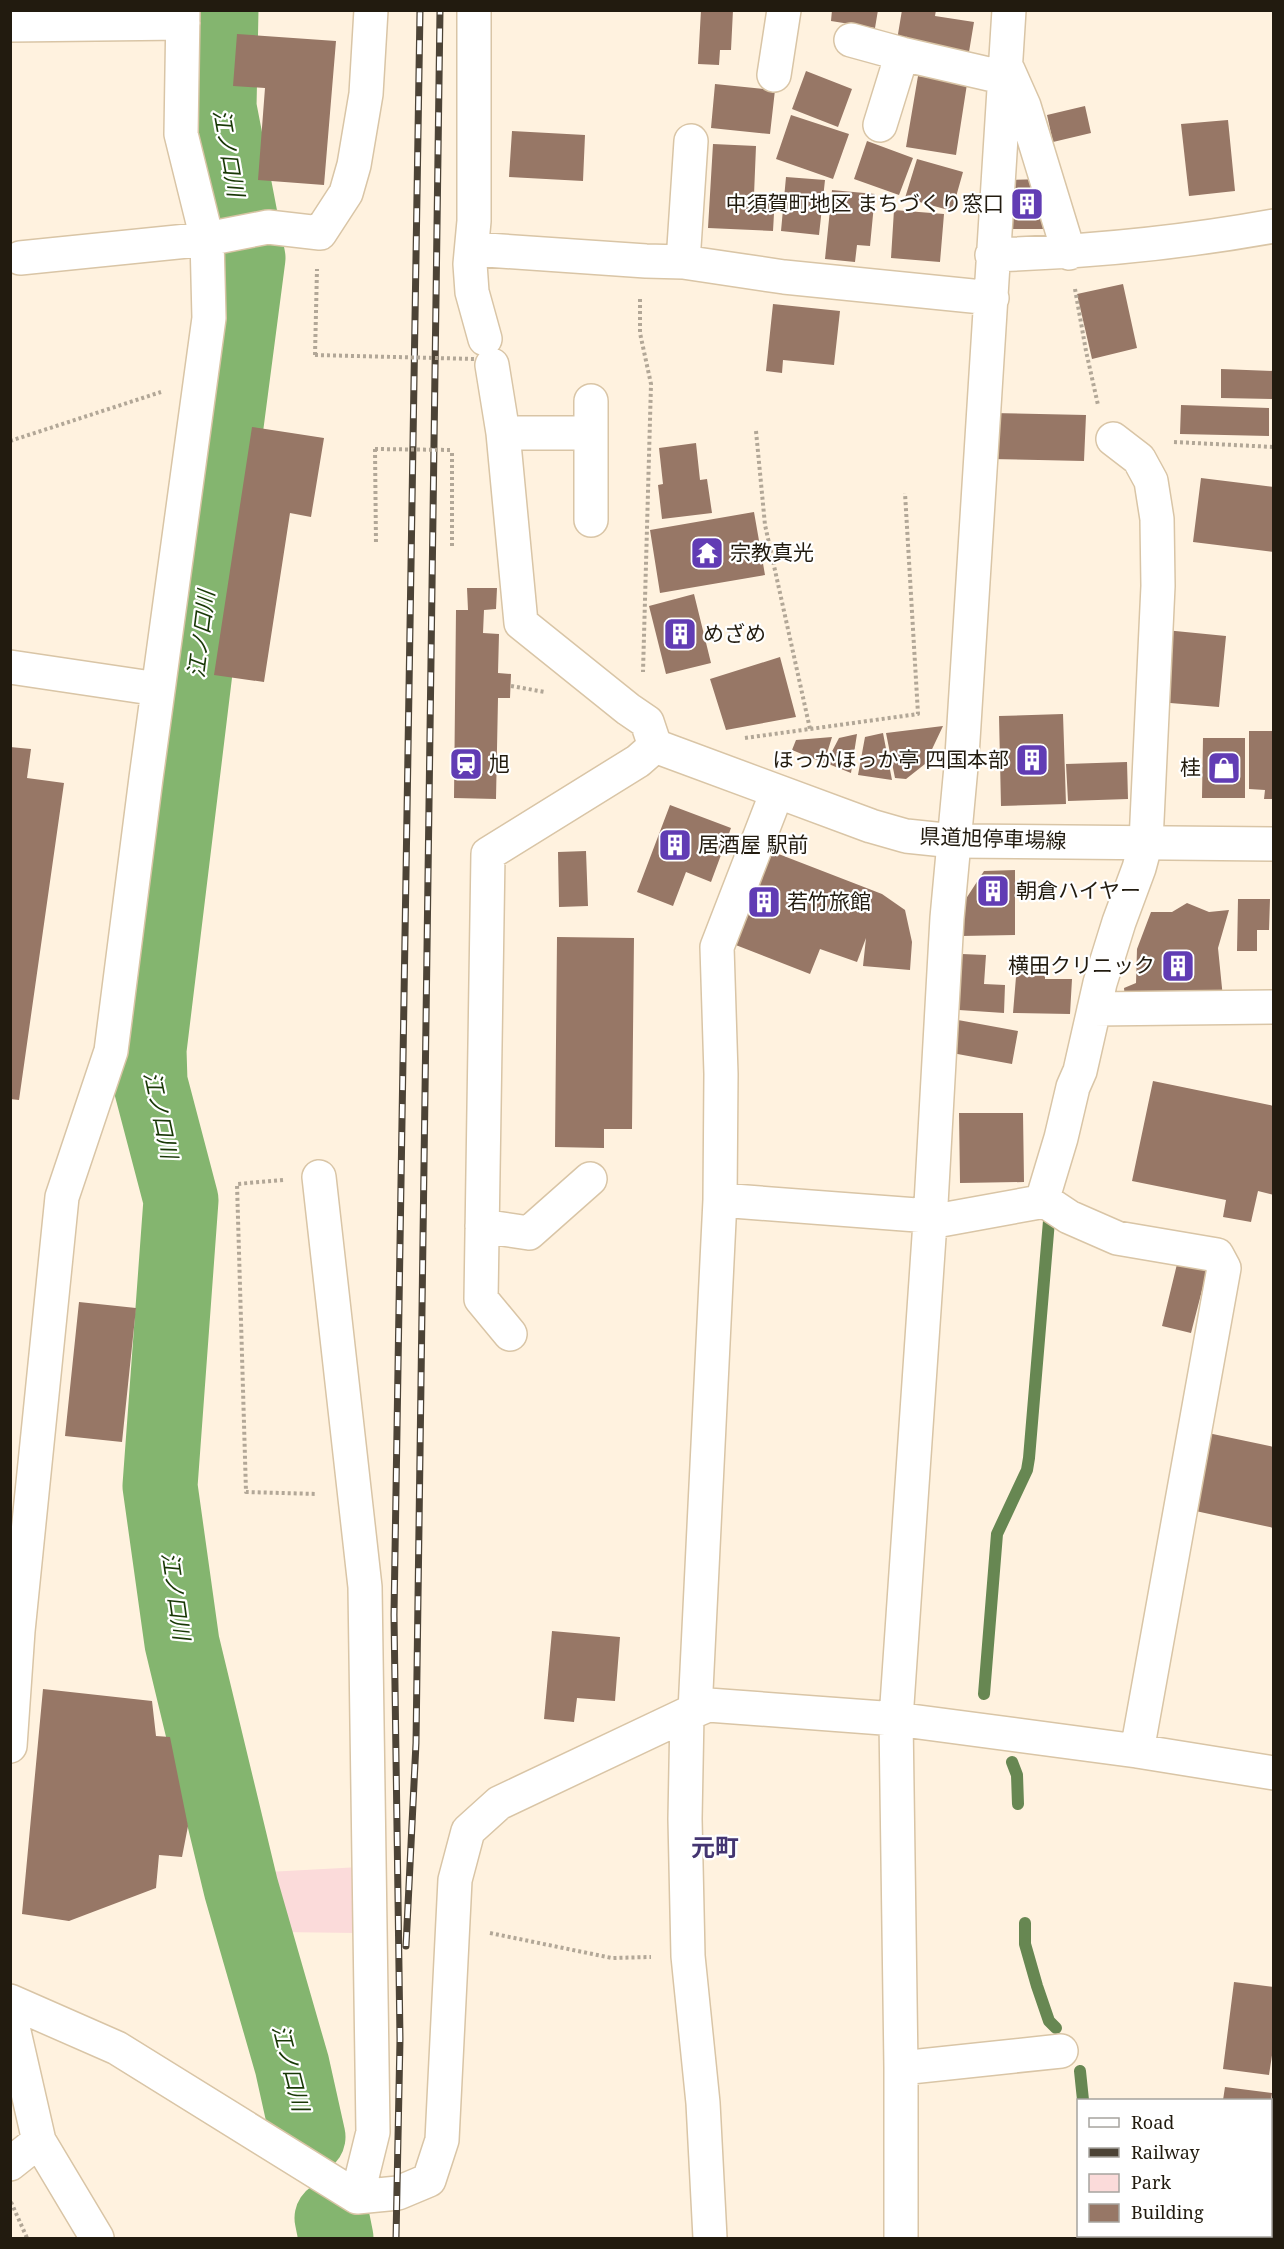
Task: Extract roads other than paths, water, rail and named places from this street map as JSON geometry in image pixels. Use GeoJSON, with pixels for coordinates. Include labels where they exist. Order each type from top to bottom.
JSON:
{"type":"FeatureCollection","features":[{"type":"Feature","properties":{"kind":"street"},"geometry":{"type":"LineString","coordinates":[[20,258],[215,238],[268,227],[320,233],[346,193],[354,165],[366,94],[370,10]]}},
{"type":"Feature","properties":{"kind":"street"},"geometry":{"type":"LineString","coordinates":[[474,10],[472,292],[503,433],[522,623],[647,722],[655,746],[638,761],[488,854],[481,1299],[510,1334]]}},
{"type":"Feature","properties":{"kind":"street"},"geometry":{"type":"LineString","coordinates":[[774,75],[784,10]]}},
{"type":"Feature","properties":{"kind":"street"},"geometry":{"type":"LineString","coordinates":[[901,2238],[896,1719],[930,1219],[947,918],[962,756],[1009,10]]}},
{"type":"Feature","properties":{"kind":"street"},"geometry":{"type":"LineString","coordinates":[[10,25],[183,17],[181,134],[215,238],[209,318],[111,1051],[63,1197],[14,1631],[10,1746]]}},
{"type":"Feature","properties":{"kind":"street"},"geometry":{"type":"LineString","coordinates":[[851,40],[902,54],[1006,71]]}},
{"type":"Feature","properties":{"kind":"street"},"geometry":{"type":"LineString","coordinates":[[880,125],[902,54]]}},
{"type":"Feature","properties":{"kind":"street"},"geometry":{"type":"LineString","coordinates":[[1006,71],[1024,106],[1069,253]]}},
{"type":"Feature","properties":{"kind":"street"},"geometry":{"type":"LineString","coordinates":[[683,262],[691,141]]}},
{"type":"Feature","properties":{"kind":"street"},"geometry":{"type":"LineString","coordinates":[[992,255],[1069,253],[1211,238],[1274,226]]}},
{"type":"Feature","properties":{"kind":"street"},"geometry":{"type":"LineString","coordinates":[[471,249],[683,262],[784,277],[992,298]]}},
{"type":"Feature","properties":{"kind":"street"},"geometry":{"type":"LineString","coordinates":[[591,401],[591,520]]}},
{"type":"Feature","properties":{"kind":"street"},"geometry":{"type":"LineString","coordinates":[[503,433],[591,433]]}},
{"type":"Feature","properties":{"kind":"street"},"geometry":{"type":"LineString","coordinates":[[1042,1201],[1061,1138],[1073,1087],[1080,1071],[1116,932],[1146,842],[1158,586],[1157,519],[1151,481],[1139,459],[1113,439]]}},
{"type":"Feature","properties":{"kind":"street"},"geometry":{"type":"LineString","coordinates":[[10,667],[158,689]]}},
{"type":"Feature","properties":{"kind":"street","name":"県道旭停車場線"},"geometry":{"type":"LineString","coordinates":[[655,746],[777,792],[897,833],[954,841],[1274,844]]}},
{"type":"Feature","properties":{"kind":"street"},"geometry":{"type":"LineString","coordinates":[[710,2238],[703,2103],[688,1956],[685,1819],[720,1200],[721,1074],[717,947],[777,792]]}},
{"type":"Feature","properties":{"kind":"street"},"geometry":{"type":"LineString","coordinates":[[1094,1010],[1274,1007]]}},
{"type":"Feature","properties":{"kind":"street"},"geometry":{"type":"LineString","coordinates":[[319,1177],[365,1587],[373,2132],[357,2197]]}},
{"type":"Feature","properties":{"kind":"street"},"geometry":{"type":"LineString","coordinates":[[482,1226],[530,1233],[590,1179]]}},
{"type":"Feature","properties":{"kind":"street"},"geometry":{"type":"LineString","coordinates":[[720,1200],[953,1220],[1042,1201],[1051,1204],[1068,1218],[1117,1238],[1217,1255],[1224,1268],[1137,1751]]}},
{"type":"Feature","properties":{"kind":"street"},"geometry":{"type":"LineString","coordinates":[[10,2001],[117,2048],[357,2197],[398,2193],[429,2180],[442,2140],[455,1880],[468,1831],[499,1803],[708,1706],[896,1719],[1137,1751],[1274,1773]]}},
{"type":"Feature","properties":{"kind":"street"},"geometry":{"type":"LineString","coordinates":[[10,2014],[39,2141],[97,2238]]}},
{"type":"Feature","properties":{"kind":"street"},"geometry":{"type":"LineString","coordinates":[[901,2068],[1060,2051]]}},
{"type":"Feature","properties":{"kind":"street"},"geometry":{"type":"LineString","coordinates":[[10,2164],[39,2141]]}},
{"type":"Feature","properties":{"kind":"waterway","name":"江ノ口川"},"geometry":{"type":"LineString","coordinates":[[221,10],[219,107],[248,258],[149,1050],[150,1082],[181,1200],[160,1486],[182,1643],[241,1888],[292,2065],[308,2137]]}},
{"type":"Feature","properties":{"kind":"waterway"},"geometry":{"type":"LineString","coordinates":[[984,1694],[997,1534],[1027,1470],[1029,1458],[1050,1209]]}},
{"type":"Feature","properties":{"kind":"waterway"},"geometry":{"type":"LineString","coordinates":[[1012,1762],[1017,1775],[1018,1804]]}},
{"type":"Feature","properties":{"kind":"waterway"},"geometry":{"type":"LineString","coordinates":[[1025,1923],[1025,1944],[1037,1986],[1049,2021],[1056,2028]]}},
{"type":"Feature","properties":{"kind":"waterway"},"geometry":{"type":"LineString","coordinates":[[1080,2071],[1083,2099]]}},
{"type":"Feature","properties":{"kind":"waterway","name":"江ノ口川"},"geometry":{"type":"LineString","coordinates":[[332,2218],[336,2238]]}},
{"type":"Feature","properties":{"kind":"railway"},"geometry":{"type":"LineString","coordinates":[[396,2238],[400,2039],[394,1615],[420,10]]}},
{"type":"Feature","properties":{"kind":"railway"},"geometry":{"type":"LineString","coordinates":[[406,1946],[416,1743],[440,10]]}},
{"type":"Feature","properties":{"kind":"place","name":"中須賀町地区 まちづくり窓口"},"geometry":{"type":"Point","coordinates":[1027,204]}},
{"type":"Feature","properties":{"kind":"place","name":"宗教真光"},"geometry":{"type":"Point","coordinates":[707,553]}},
{"type":"Feature","properties":{"kind":"place","name":"めざめ"},"geometry":{"type":"Point","coordinates":[680,634]}},
{"type":"Feature","properties":{"kind":"place","name":"ほっかほっか亭 四国本部"},"geometry":{"type":"Point","coordinates":[1032,760]}},
{"type":"Feature","properties":{"kind":"place","name":"旭"},"geometry":{"type":"Point","coordinates":[466,764]}},
{"type":"Feature","properties":{"kind":"place","name":"桂"},"geometry":{"type":"Point","coordinates":[1224,768]}},
{"type":"Feature","properties":{"kind":"place","name":"居酒屋 駅前"},"geometry":{"type":"Point","coordinates":[675,845]}},
{"type":"Feature","properties":{"kind":"place","name":"朝倉ハイヤー"},"geometry":{"type":"Point","coordinates":[993,891]}},
{"type":"Feature","properties":{"kind":"place","name":"若竹旅館"},"geometry":{"type":"Point","coordinates":[764,902]}},
{"type":"Feature","properties":{"kind":"place","name":"横田クリニック"},"geometry":{"type":"Point","coordinates":[1178,966]}},
{"type":"Feature","properties":{"kind":"district","name":"元町"},"geometry":{"type":"Point","coordinates":[715,1848]}}]}
